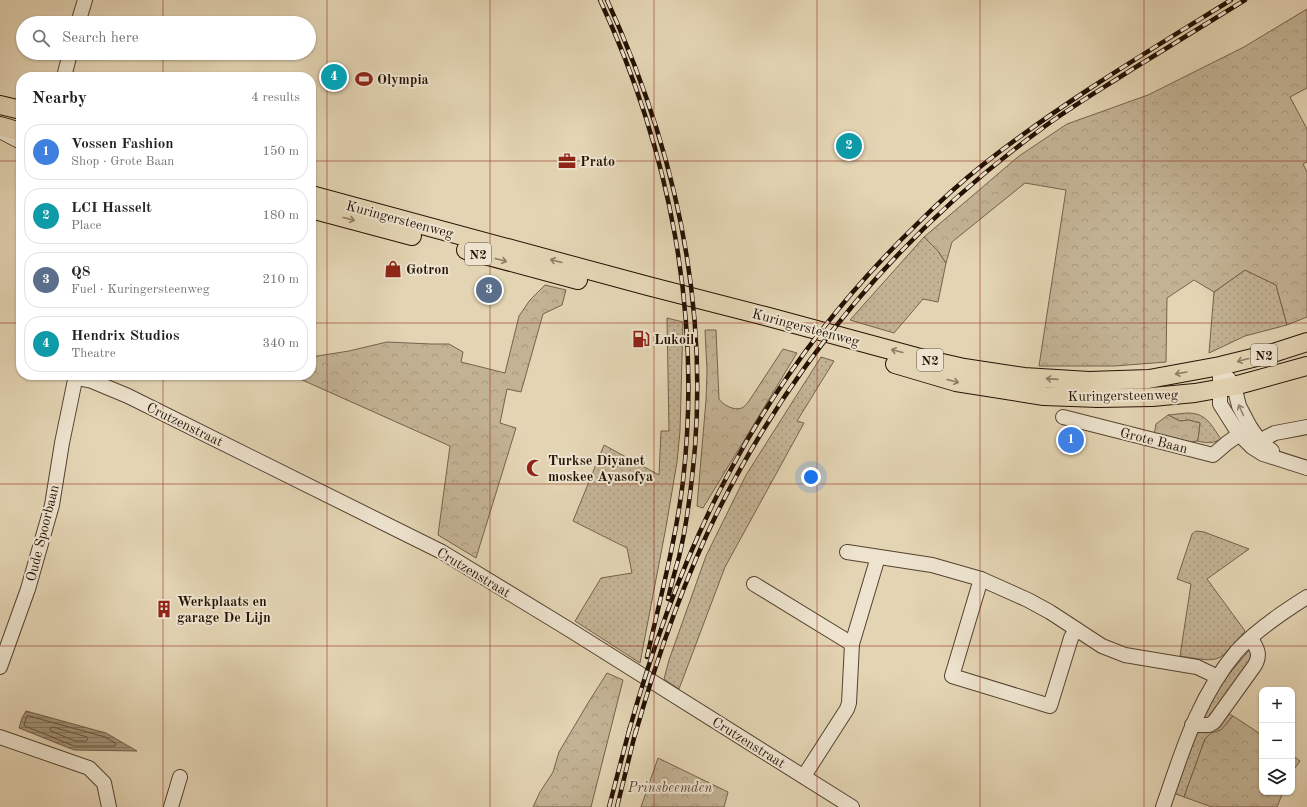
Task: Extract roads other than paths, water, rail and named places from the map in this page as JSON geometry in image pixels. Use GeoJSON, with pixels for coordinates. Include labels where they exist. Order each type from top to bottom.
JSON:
{"type":"FeatureCollection","features":[{"type":"Feature","properties":{"kind":"main road"},"geometry":{"type":"LineString","coordinates":[[0,105],[16,109]]}},
{"type":"Feature","properties":{"kind":"main road"},"geometry":{"type":"LineString","coordinates":[[0,126],[16,131]]}},
{"type":"Feature","properties":{"kind":"main road","name":"Kuringersteenweg"},"geometry":{"type":"LineString","coordinates":[[316,196],[920,358],[964,368],[1024,377],[1089,381],[1149,379],[1220,366],[1273,353],[1307,342]]}},
{"type":"Feature","properties":{"kind":"main road","name":"Kuringersteenweg"},"geometry":{"type":"LineString","coordinates":[[316,209],[538,270],[762,327],[956,382],[1044,396],[1098,398],[1152,397],[1195,393],[1227,387],[1307,366]]}},
{"type":"Feature","properties":{"kind":"street"},"geometry":{"type":"LineString","coordinates":[[80,16],[85,0]]}},
{"type":"Feature","properties":{"kind":"street"},"geometry":{"type":"LineString","coordinates":[[65,72],[68,60]]}},
{"type":"Feature","properties":{"kind":"street"},"geometry":{"type":"LineString","coordinates":[[0,130],[16,139]]}},
{"type":"Feature","properties":{"kind":"street"},"geometry":{"type":"LineString","coordinates":[[1220,366],[1227,387],[1220,404],[1245,431],[1263,454],[1307,468]]}},
{"type":"Feature","properties":{"kind":"street","name":"Oude Spoorbaan"},"geometry":{"type":"LineString","coordinates":[[0,667],[28,589],[52,505],[62,443],[75,380]]}},
{"type":"Feature","properties":{"kind":"street","name":"Crutzenstraat"},"geometry":{"type":"LineString","coordinates":[[89,380],[128,396],[442,552],[570,630],[852,807]]}},
{"type":"Feature","properties":{"kind":"street","name":"Grote Baan"},"geometry":{"type":"LineString","coordinates":[[1063,417],[1213,455],[1245,431]]}},
{"type":"Feature","properties":{"kind":"street"},"geometry":{"type":"LineString","coordinates":[[1256,444],[1275,433],[1307,427]]}},
{"type":"Feature","properties":{"kind":"street"},"geometry":{"type":"LineString","coordinates":[[847,552],[932,565],[981,579],[1028,600],[1102,646],[1125,655],[1197,667],[1218,677]]}},
{"type":"Feature","properties":{"kind":"street"},"geometry":{"type":"LineString","coordinates":[[804,776],[847,709],[849,703],[852,644],[878,557]]}},
{"type":"Feature","properties":{"kind":"street"},"geometry":{"type":"LineString","coordinates":[[981,579],[952,676],[1050,706],[1071,638],[1076,629]]}},
{"type":"Feature","properties":{"kind":"street"},"geometry":{"type":"LineString","coordinates":[[754,584],[852,644]]}},
{"type":"Feature","properties":{"kind":"street"},"geometry":{"type":"LineString","coordinates":[[1163,807],[1192,725],[1218,677],[1238,651],[1251,638],[1307,597]]}},
{"type":"Feature","properties":{"kind":"street"},"geometry":{"type":"LineString","coordinates":[[1192,725],[1209,725],[1214,722],[1255,665],[1258,659],[1257,650],[1251,638]]}},
{"type":"Feature","properties":{"kind":"street"},"geometry":{"type":"LineString","coordinates":[[0,737],[89,768],[104,783],[110,807]]}},
{"type":"Feature","properties":{"kind":"street"},"geometry":{"type":"LineString","coordinates":[[171,807],[180,777]]}},
{"type":"Feature","properties":{"kind":"water"},"geometry":{"type":"Polygon","coordinates":[[[26,711],[106,733],[137,751],[74,750],[19,728],[26,711]]]}},
{"type":"Feature","properties":{"kind":"railway"},"geometry":{"type":"LineString","coordinates":[[600,0],[624,57],[645,116],[662,175],[675,235],[684,296],[688,357],[688,419],[683,481],[672,547],[647,657]]}},
{"type":"Feature","properties":{"kind":"railway"},"geometry":{"type":"LineString","coordinates":[[607,0],[630,54],[650,108],[667,163],[680,218],[690,274],[695,331],[697,389],[695,447],[687,517],[679,557],[668,599]]}},
{"type":"Feature","properties":{"kind":"railway"},"geometry":{"type":"LineString","coordinates":[[629,731],[646,675],[675,591],[715,500],[749,437],[769,404],[814,340],[838,310],[889,252],[950,193],[985,163],[1075,98],[1231,0]]}},
{"type":"Feature","properties":{"kind":"railway"},"geometry":{"type":"LineString","coordinates":[[635,735],[671,622],[693,566],[717,513],[747,457],[780,403],[816,351],[856,302],[898,255],[942,211],[990,169],[1040,130],[1085,99],[1245,0]]}},
{"type":"Feature","properties":{"kind":"railway"},"geometry":{"type":"LineString","coordinates":[[609,807],[630,727]]}},
{"type":"Feature","properties":{"kind":"railway"},"geometry":{"type":"LineString","coordinates":[[617,807],[636,730]]}},
{"type":"Feature","properties":{"kind":"place","name":"Hendrix Studios"},"geometry":{"type":"Point","coordinates":[334,77]}},
{"type":"Feature","properties":{"kind":"place","name":"Olympia"},"geometry":{"type":"Point","coordinates":[364,79]}},
{"type":"Feature","properties":{"kind":"place","name":"LCI Hasselt"},"geometry":{"type":"Point","coordinates":[849,146]}},
{"type":"Feature","properties":{"kind":"place","name":"Prato"},"geometry":{"type":"Point","coordinates":[567,161]}},
{"type":"Feature","properties":{"kind":"place","name":"Gotron"},"geometry":{"type":"Point","coordinates":[393,269]}},
{"type":"Feature","properties":{"kind":"place","name":"Q8"},"geometry":{"type":"Point","coordinates":[489,290]}},
{"type":"Feature","properties":{"kind":"place","name":"Lukoil"},"geometry":{"type":"Point","coordinates":[641,339]}},
{"type":"Feature","properties":{"kind":"place","name":"Vossen Fashion"},"geometry":{"type":"Point","coordinates":[1071,440]}},
{"type":"Feature","properties":{"kind":"place","name":"Turkse Diyanet moskee Ayasofya"},"geometry":{"type":"Point","coordinates":[535,468]}},
{"type":"Feature","properties":{"kind":"place","name":"Werkplaats en garage De Lijn"},"geometry":{"type":"Point","coordinates":[164,609]}},
{"type":"Feature","properties":{"kind":"park label","name":"Prinsbeemden"},"geometry":{"type":"Point","coordinates":[670,787]}}]}
